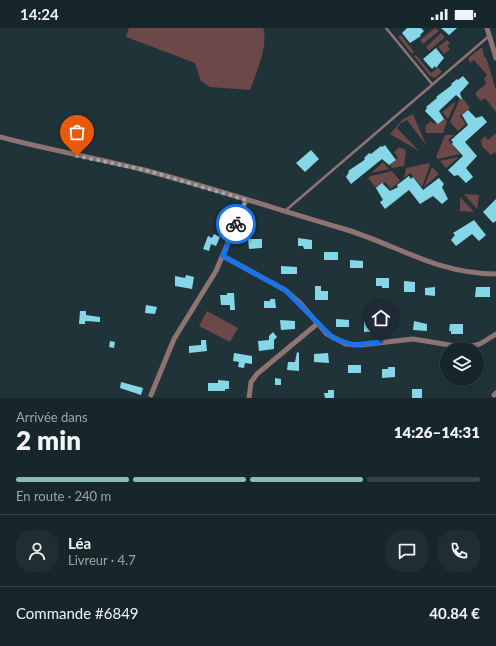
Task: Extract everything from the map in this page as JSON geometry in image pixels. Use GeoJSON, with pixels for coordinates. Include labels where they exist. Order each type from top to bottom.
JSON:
{"type":"FeatureCollection","features":[{"type":"Feature","properties":{"kind":"street"},"geometry":{"type":"LineString","coordinates":[[487,28],[496,58]]}},
{"type":"Feature","properties":{"kind":"street"},"geometry":{"type":"LineString","coordinates":[[0,137],[40,148],[140,169],[246,200],[365,235],[439,266],[468,272],[496,274]]}},
{"type":"Feature","properties":{"kind":"street"},"geometry":{"type":"LineString","coordinates":[[151,395],[174,339],[204,294],[223,256],[246,200]]}},
{"type":"Feature","properties":{"kind":"street"},"geometry":{"type":"LineString","coordinates":[[223,256],[285,290],[300,304],[317,324],[333,338],[353,345],[413,339],[462,347],[480,344],[496,334]]}},
{"type":"Feature","properties":{"kind":"street"},"geometry":{"type":"LineString","coordinates":[[249,398],[251,382],[257,374],[317,324]]}},
{"type":"Feature","properties":{"kind":"lane"},"geometry":{"type":"LineString","coordinates":[[386,28],[432,84]]}},
{"type":"Feature","properties":{"kind":"lane"},"geometry":{"type":"LineString","coordinates":[[285,212],[489,35]]}},
{"type":"Feature","properties":{"kind":"shaded area"},"geometry":{"type":"Polygon","coordinates":[[[129,28],[263,28],[263,50],[250,90],[210,87],[201,81],[195,63],[126,37],[129,28]]]}},
{"type":"Feature","properties":{"kind":"shaded area"},"geometry":{"type":"Polygon","coordinates":[[[435,28],[439,31],[423,44],[420,40],[435,28]]]}},
{"type":"Feature","properties":{"kind":"shaded area"},"geometry":{"type":"Polygon","coordinates":[[[441,33],[445,37],[429,51],[426,47],[441,33]]]}},
{"type":"Feature","properties":{"kind":"shaded area"},"geometry":{"type":"Polygon","coordinates":[[[401,35],[414,52],[412,54],[398,37],[401,35]]]}},
{"type":"Feature","properties":{"kind":"shaded area"},"geometry":{"type":"Polygon","coordinates":[[[447,40],[450,43],[447,46],[450,49],[444,54],[438,47],[447,40]]]}},
{"type":"Feature","properties":{"kind":"shaded area"},"geometry":{"type":"Polygon","coordinates":[[[481,48],[483,49],[484,57],[486,57],[496,90],[496,112],[485,98],[481,101],[476,95],[476,92],[486,84],[484,79],[487,75],[474,60],[470,63],[468,58],[481,48]]]}},
{"type":"Feature","properties":{"kind":"shaded area"},"geometry":{"type":"Polygon","coordinates":[[[416,55],[431,73],[438,67],[442,72],[435,78],[430,76],[414,56],[416,55]]]}},
{"type":"Feature","properties":{"kind":"shaded area"},"geometry":{"type":"Polygon","coordinates":[[[461,96],[470,108],[460,116],[466,124],[458,131],[450,122],[461,96]]]}},
{"type":"Feature","properties":{"kind":"shaded area"},"geometry":{"type":"Polygon","coordinates":[[[456,101],[448,119],[442,112],[456,101]]]}},
{"type":"Feature","properties":{"kind":"shaded area"},"geometry":{"type":"Polygon","coordinates":[[[413,114],[426,145],[407,120],[401,123],[397,128],[419,151],[390,134],[403,119],[413,114]]]}},
{"type":"Feature","properties":{"kind":"shaded area"},"geometry":{"type":"Polygon","coordinates":[[[443,117],[447,121],[443,133],[426,133],[425,126],[431,121],[434,124],[443,117]]]}},
{"type":"Feature","properties":{"kind":"shaded area"},"geometry":{"type":"Polygon","coordinates":[[[496,133],[496,154],[495,152],[491,155],[482,146],[481,140],[485,136],[488,140],[496,133]]]}},
{"type":"Feature","properties":{"kind":"shaded area"},"geometry":{"type":"Polygon","coordinates":[[[445,135],[454,135],[448,140],[460,154],[438,159],[436,157],[445,135]]]}},
{"type":"Feature","properties":{"kind":"shaded area"},"geometry":{"type":"Polygon","coordinates":[[[399,147],[406,150],[404,166],[392,168],[390,165],[398,158],[394,152],[399,147]]]}},
{"type":"Feature","properties":{"kind":"shaded area"},"geometry":{"type":"Polygon","coordinates":[[[459,157],[446,168],[440,161],[459,157]]]}},
{"type":"Feature","properties":{"kind":"shaded area"},"geometry":{"type":"Polygon","coordinates":[[[383,162],[389,169],[371,173],[383,162]]]}},
{"type":"Feature","properties":{"kind":"shaded area"},"geometry":{"type":"Polygon","coordinates":[[[429,163],[430,165],[422,187],[410,173],[404,178],[406,168],[429,163]]]}},
{"type":"Feature","properties":{"kind":"shaded area"},"geometry":{"type":"Polygon","coordinates":[[[432,167],[439,174],[424,187],[432,167]]]}},
{"type":"Feature","properties":{"kind":"shaded area"},"geometry":{"type":"Polygon","coordinates":[[[392,171],[400,181],[391,189],[385,182],[377,189],[368,178],[371,176],[392,171]]]}},
{"type":"Feature","properties":{"kind":"shaded area"},"geometry":{"type":"Polygon","coordinates":[[[464,194],[479,195],[477,209],[464,194]]]}},
{"type":"Feature","properties":{"kind":"shaded area"},"geometry":{"type":"Polygon","coordinates":[[[460,197],[474,212],[460,211],[460,197]]]}},
{"type":"Feature","properties":{"kind":"shaded area"},"geometry":{"type":"Polygon","coordinates":[[[207,311],[238,328],[230,342],[199,326],[207,311]]]}},
{"type":"Feature","properties":{"kind":"building"},"geometry":{"type":"Polygon","coordinates":[[[407,28],[421,28],[424,31],[420,35],[421,36],[410,43],[402,33],[407,28]]]}},
{"type":"Feature","properties":{"kind":"building"},"geometry":{"type":"Polygon","coordinates":[[[441,28],[457,28],[449,35],[441,28]]]}},
{"type":"Feature","properties":{"kind":"building"},"geometry":{"type":"Polygon","coordinates":[[[436,48],[444,58],[436,68],[435,66],[432,69],[423,59],[436,48]]]}},
{"type":"Feature","properties":{"kind":"building"},"geometry":{"type":"Polygon","coordinates":[[[463,76],[469,83],[460,93],[462,100],[456,95],[439,111],[444,119],[438,124],[425,111],[427,108],[426,107],[452,85],[451,84],[463,76]]]}},
{"type":"Feature","properties":{"kind":"building"},"geometry":{"type":"Polygon","coordinates":[[[468,110],[476,118],[482,116],[487,122],[465,142],[477,156],[466,168],[473,177],[466,183],[458,175],[454,176],[448,170],[463,156],[452,144],[453,142],[451,140],[468,125],[462,115],[468,110]]]}},
{"type":"Feature","properties":{"kind":"building"},"geometry":{"type":"Polygon","coordinates":[[[385,145],[396,160],[389,165],[382,159],[351,184],[346,177],[349,172],[348,171],[363,161],[369,153],[371,154],[381,146],[382,147],[385,145]]]}},
{"type":"Feature","properties":{"kind":"building"},"geometry":{"type":"Polygon","coordinates":[[[311,150],[319,159],[305,172],[296,163],[311,150]]]}},
{"type":"Feature","properties":{"kind":"building"},"geometry":{"type":"Polygon","coordinates":[[[409,176],[411,179],[413,177],[423,190],[439,178],[444,184],[442,187],[448,199],[442,204],[433,196],[420,204],[409,190],[385,209],[380,202],[383,200],[376,188],[382,183],[390,191],[398,187],[397,185],[409,176]]]}},
{"type":"Feature","properties":{"kind":"building"},"geometry":{"type":"Polygon","coordinates":[[[496,199],[496,221],[493,223],[483,212],[496,199]]]}},
{"type":"Feature","properties":{"kind":"building"},"geometry":{"type":"Polygon","coordinates":[[[474,220],[486,235],[479,241],[472,234],[456,246],[451,240],[455,235],[453,233],[474,220]]]}},
{"type":"Feature","properties":{"kind":"building"},"geometry":{"type":"Polygon","coordinates":[[[214,234],[220,237],[216,246],[211,244],[209,251],[203,249],[208,236],[212,238],[214,234]]]}},
{"type":"Feature","properties":{"kind":"building"},"geometry":{"type":"Polygon","coordinates":[[[298,238],[312,240],[312,249],[304,249],[303,246],[298,246],[298,238]]]}},
{"type":"Feature","properties":{"kind":"building"},"geometry":{"type":"Polygon","coordinates":[[[248,239],[262,239],[262,248],[249,249],[248,239]]]}},
{"type":"Feature","properties":{"kind":"building"},"geometry":{"type":"Polygon","coordinates":[[[324,252],[338,252],[338,260],[324,260],[324,252]]]}},
{"type":"Feature","properties":{"kind":"building"},"geometry":{"type":"Polygon","coordinates":[[[350,260],[363,261],[363,268],[350,268],[350,260]]]}},
{"type":"Feature","properties":{"kind":"building"},"geometry":{"type":"Polygon","coordinates":[[[281,266],[297,267],[297,274],[281,274],[281,266]]]}},
{"type":"Feature","properties":{"kind":"building"},"geometry":{"type":"Polygon","coordinates":[[[186,275],[194,277],[192,289],[175,286],[175,276],[185,278],[186,275]]]}},
{"type":"Feature","properties":{"kind":"building"},"geometry":{"type":"Polygon","coordinates":[[[376,278],[389,278],[389,288],[376,286],[376,278]]]}},
{"type":"Feature","properties":{"kind":"building"},"geometry":{"type":"Polygon","coordinates":[[[404,281],[415,282],[415,292],[404,292],[404,281]]]}},
{"type":"Feature","properties":{"kind":"building"},"geometry":{"type":"Polygon","coordinates":[[[315,286],[321,286],[321,291],[328,291],[328,300],[315,300],[315,286]]]}},
{"type":"Feature","properties":{"kind":"building"},"geometry":{"type":"Polygon","coordinates":[[[435,287],[435,296],[425,295],[425,288],[435,287]]]}},
{"type":"Feature","properties":{"kind":"building"},"geometry":{"type":"Polygon","coordinates":[[[476,287],[490,287],[490,297],[475,297],[476,287]]]}},
{"type":"Feature","properties":{"kind":"building"},"geometry":{"type":"Polygon","coordinates":[[[227,293],[234,293],[235,310],[230,310],[230,305],[221,305],[220,295],[227,295],[227,293]]]}},
{"type":"Feature","properties":{"kind":"building"},"geometry":{"type":"Polygon","coordinates":[[[270,299],[275,299],[276,308],[264,308],[264,301],[270,301],[270,299]]]}},
{"type":"Feature","properties":{"kind":"building"},"geometry":{"type":"Polygon","coordinates":[[[146,305],[157,307],[155,314],[145,313],[146,305]]]}},
{"type":"Feature","properties":{"kind":"building"},"geometry":{"type":"Polygon","coordinates":[[[80,311],[86,311],[86,315],[100,317],[100,322],[85,321],[85,324],[79,324],[80,311]]]}},
{"type":"Feature","properties":{"kind":"building"},"geometry":{"type":"Polygon","coordinates":[[[336,319],[349,320],[349,327],[336,327],[336,319]]]}},
{"type":"Feature","properties":{"kind":"building"},"geometry":{"type":"Polygon","coordinates":[[[280,320],[295,321],[295,329],[281,330],[280,320]]]}},
{"type":"Feature","properties":{"kind":"building"},"geometry":{"type":"Polygon","coordinates":[[[364,321],[379,322],[379,331],[364,332],[364,321]]]}},
{"type":"Feature","properties":{"kind":"building"},"geometry":{"type":"Polygon","coordinates":[[[414,321],[427,324],[427,331],[413,330],[414,321]]]}},
{"type":"Feature","properties":{"kind":"building"},"geometry":{"type":"Polygon","coordinates":[[[450,324],[463,324],[463,334],[451,334],[451,331],[449,331],[450,324]]]}},
{"type":"Feature","properties":{"kind":"building"},"geometry":{"type":"Polygon","coordinates":[[[273,332],[277,337],[274,340],[274,349],[259,351],[258,341],[269,340],[269,336],[273,332]]]}},
{"type":"Feature","properties":{"kind":"building"},"geometry":{"type":"Polygon","coordinates":[[[201,340],[206,340],[207,351],[189,353],[189,346],[201,345],[201,340]]]}},
{"type":"Feature","properties":{"kind":"building"},"geometry":{"type":"Polygon","coordinates":[[[110,341],[115,342],[114,348],[109,347],[110,341]]]}},
{"type":"Feature","properties":{"kind":"building"},"geometry":{"type":"Polygon","coordinates":[[[297,352],[299,353],[299,371],[287,370],[288,362],[295,362],[297,352]]]}},
{"type":"Feature","properties":{"kind":"building"},"geometry":{"type":"Polygon","coordinates":[[[234,353],[252,356],[252,364],[245,363],[244,368],[238,367],[239,362],[233,361],[234,353]]]}},
{"type":"Feature","properties":{"kind":"building"},"geometry":{"type":"Polygon","coordinates":[[[328,353],[329,363],[314,362],[314,354],[328,353]]]}},
{"type":"Feature","properties":{"kind":"building"},"geometry":{"type":"Polygon","coordinates":[[[348,365],[361,365],[361,373],[348,373],[348,365]]]}},
{"type":"Feature","properties":{"kind":"building"},"geometry":{"type":"Polygon","coordinates":[[[388,367],[395,367],[395,377],[382,378],[382,369],[388,369],[388,367]]]}},
{"type":"Feature","properties":{"kind":"building"},"geometry":{"type":"Polygon","coordinates":[[[275,378],[281,379],[281,385],[275,385],[275,378]]]}},
{"type":"Feature","properties":{"kind":"building"},"geometry":{"type":"Polygon","coordinates":[[[218,380],[229,381],[229,389],[225,389],[225,391],[208,391],[208,383],[218,383],[218,380]]]}},
{"type":"Feature","properties":{"kind":"building"},"geometry":{"type":"Polygon","coordinates":[[[121,382],[143,388],[141,395],[120,388],[121,382]]]}},
{"type":"Feature","properties":{"kind":"building"},"geometry":{"type":"Polygon","coordinates":[[[412,389],[422,389],[422,398],[412,398],[412,389]]]}},
{"type":"Feature","properties":{"kind":"building"},"geometry":{"type":"Polygon","coordinates":[[[328,390],[334,390],[334,398],[325,398],[324,393],[328,393],[328,390]]]}},
{"type":"Feature","properties":{"kind":"way so far"},"geometry":{"type":"LineString","coordinates":[[77,156],[145,170],[246,200],[236,224]]}},
{"type":"Feature","properties":{"kind":"route"},"geometry":{"type":"LineString","coordinates":[[236,224],[223,256],[294,296],[317,324],[327,334],[339,342],[353,345],[381,342]]}}]}
